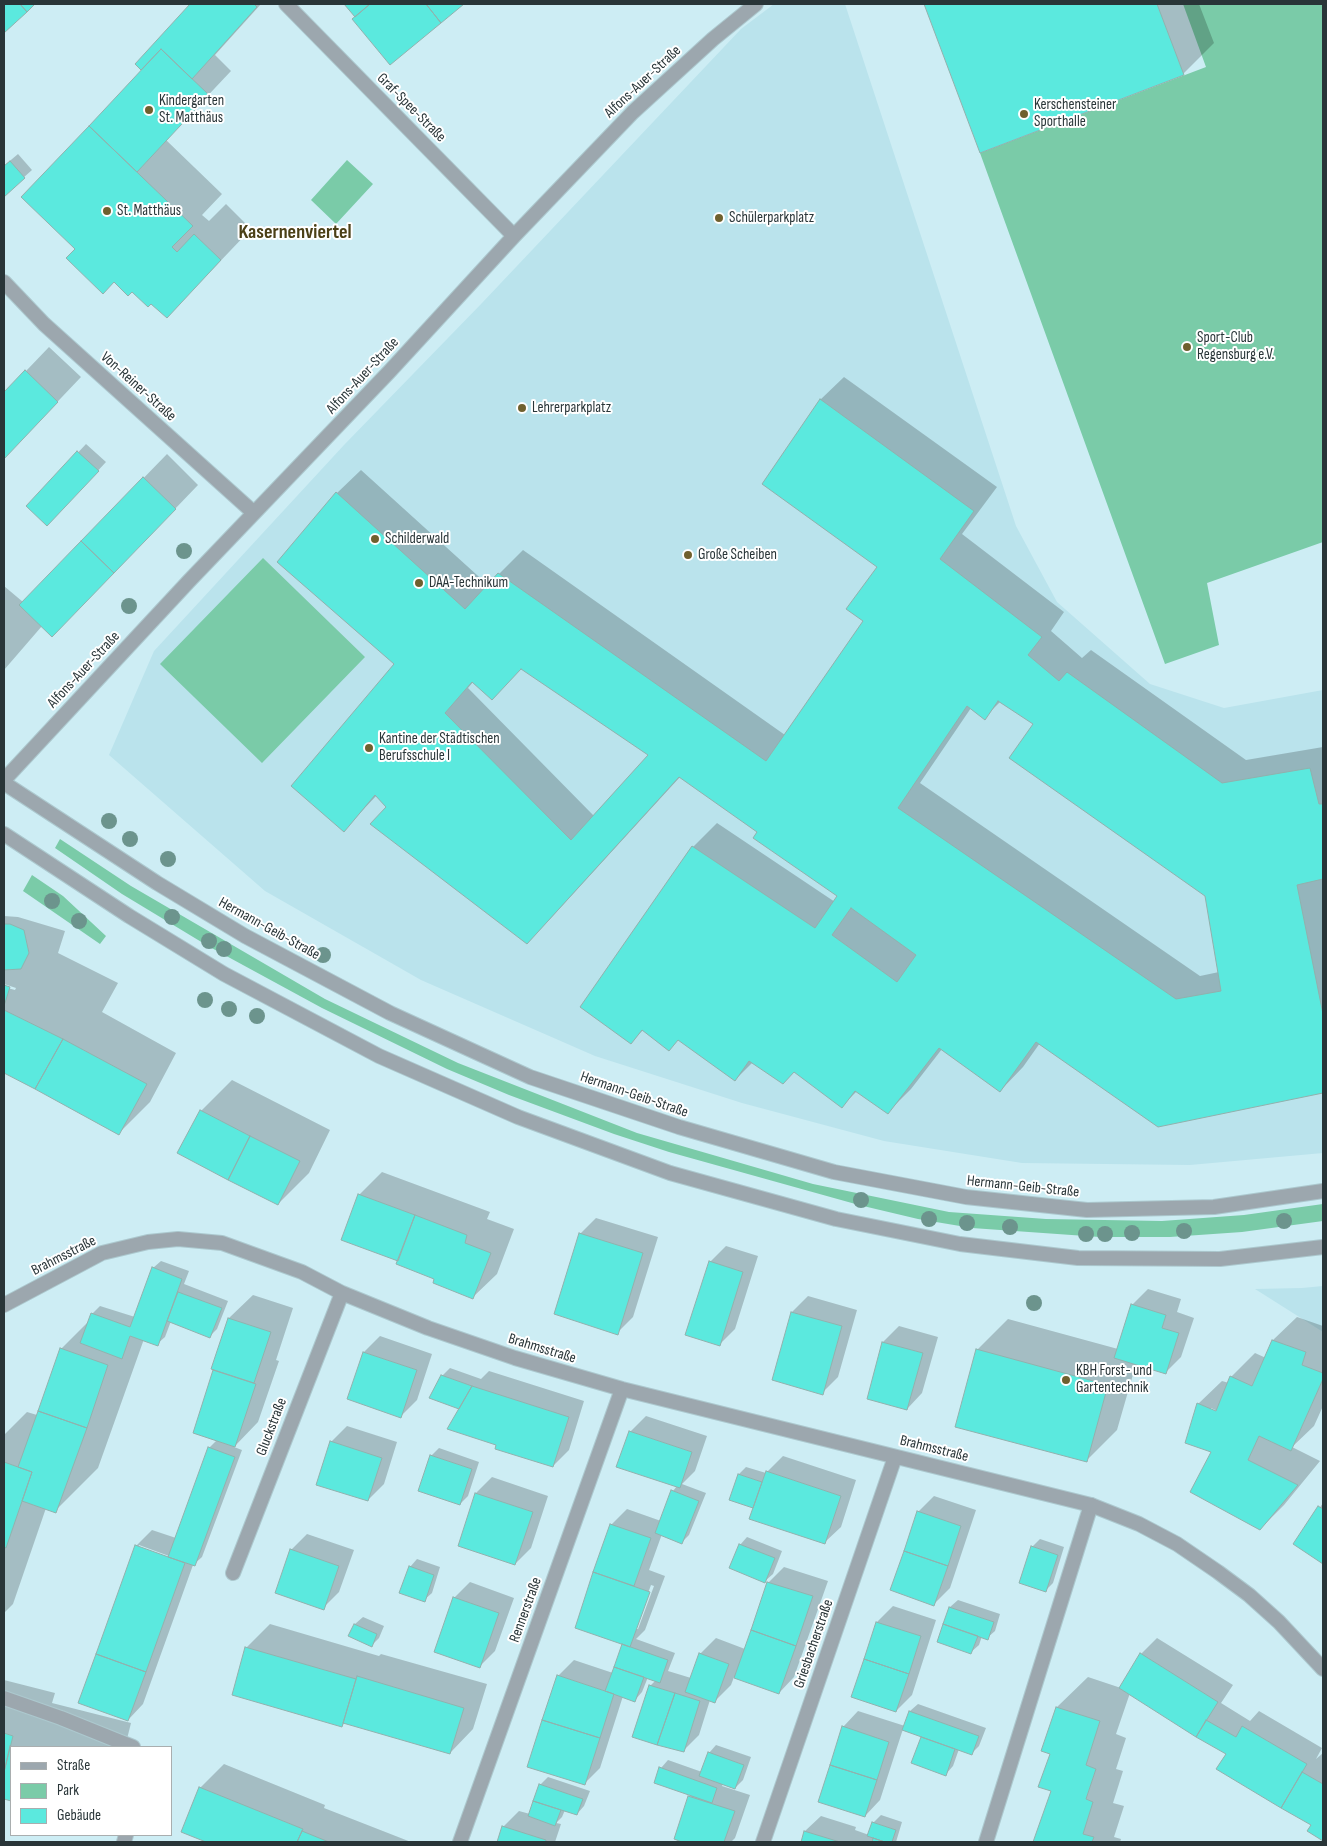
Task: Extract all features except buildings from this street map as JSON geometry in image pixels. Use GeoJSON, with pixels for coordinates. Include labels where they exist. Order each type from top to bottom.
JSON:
{"type":"FeatureCollection","features":[{"type":"Feature","properties":{"kind":"street","name":"Graf-Spee-Straße"},"geometry":{"type":"LineString","coordinates":[[286,4],[514,236]]}},
{"type":"Feature","properties":{"kind":"street","name":"Alfons-Auer-Straße"},"geometry":{"type":"LineString","coordinates":[[4,781],[188,581],[389,372],[514,236],[633,112],[713,39],[756,4]]}},
{"type":"Feature","properties":{"kind":"street","name":"Von-Reiner-Straße"},"geometry":{"type":"LineString","coordinates":[[4,282],[44,324],[254,514]]}},
{"type":"Feature","properties":{"kind":"street","name":"Hermann-Geib-Straße"},"geometry":{"type":"LineString","coordinates":[[4,781],[157,883],[232,928],[390,1013],[530,1077],[679,1127],[834,1172],[966,1197],[1078,1209],[1214,1207],[1323,1192]]}},
{"type":"Feature","properties":{"kind":"street"},"geometry":{"type":"LineString","coordinates":[[4,834],[129,916],[224,974],[379,1056],[518,1117],[670,1173],[836,1219],[960,1244],[1078,1258],[1220,1259],[1323,1247]]}},
{"type":"Feature","properties":{"kind":"street","name":"Brahmsstraße"},"geometry":{"type":"LineString","coordinates":[[4,1305],[102,1253],[148,1242],[178,1239],[222,1243],[302,1272],[342,1293],[428,1328],[515,1358],[622,1389],[1092,1506],[1138,1524],[1177,1544],[1218,1572],[1249,1595],[1280,1622],[1323,1669]]}},
{"type":"Feature","properties":{"kind":"street","name":"Gluckstraße"},"geometry":{"type":"LineString","coordinates":[[233,1573],[342,1293]]}},
{"type":"Feature","properties":{"kind":"street","name":"Rennerstraße"},"geometry":{"type":"LineString","coordinates":[[460,1842],[622,1389]]}},
{"type":"Feature","properties":{"kind":"street","name":"Griesbacherstraße"},"geometry":{"type":"LineString","coordinates":[[763,1842],[895,1457]]}},
{"type":"Feature","properties":{"kind":"street"},"geometry":{"type":"LineString","coordinates":[[986,1842],[1092,1506]]}},
{"type":"Feature","properties":{"kind":"street"},"geometry":{"type":"LineString","coordinates":[[4,1698],[61,1718],[131,1746]]}},
{"type":"Feature","properties":{"kind":"shaded area"},"geometry":{"type":"Polygon","coordinates":[[[774,4],[845,4],[1016,526],[1057,602],[1150,684],[1224,708],[1323,690],[1323,1153],[1190,1165],[1022,1163],[884,1141],[742,1103],[595,1056],[421,980],[265,891],[109,755],[154,651],[344,445],[482,303],[741,29],[774,4]]]}},
{"type":"Feature","properties":{"kind":"shaded area"},"geometry":{"type":"Polygon","coordinates":[[[1323,1286],[1323,1332],[1255,1289],[1302,1288],[1323,1286]]]}},
{"type":"Feature","properties":{"kind":"green space","name":"Sport-Club Regensburg e.V."},"geometry":{"type":"Polygon","coordinates":[[[1183,4],[1323,4],[1323,542],[1207,583],[1219,645],[1165,664],[980,153],[1206,67],[1183,4]]]}},
{"type":"Feature","properties":{"kind":"green space"},"geometry":{"type":"Polygon","coordinates":[[[347,160],[373,184],[336,224],[311,200],[347,160]]]}},
{"type":"Feature","properties":{"kind":"green space"},"geometry":{"type":"Polygon","coordinates":[[[263,558],[365,657],[262,763],[160,664],[263,558]]]}},
{"type":"Feature","properties":{"kind":"green space"},"geometry":{"type":"Polygon","coordinates":[[[60,839],[131,886],[325,999],[458,1063],[637,1133],[813,1184],[949,1212],[1046,1219],[1162,1221],[1244,1215],[1323,1204],[1323,1221],[1242,1232],[1170,1237],[1100,1237],[972,1228],[918,1219],[859,1205],[669,1152],[614,1134],[509,1095],[447,1069],[322,1008],[208,946],[122,894],[55,848],[60,839]]]}},
{"type":"Feature","properties":{"kind":"green space"},"geometry":{"type":"Polygon","coordinates":[[[32,875],[63,896],[106,936],[100,944],[23,891],[32,875]]]}},
{"type":"Feature","properties":{"kind":"place","name":"Kindergarten St. Matthäus"},"geometry":{"type":"Point","coordinates":[149,110]}},
{"type":"Feature","properties":{"kind":"place","name":"Kerschensteiner Sporthalle"},"geometry":{"type":"Point","coordinates":[1024,114]}},
{"type":"Feature","properties":{"kind":"place","name":"St. Matthäus"},"geometry":{"type":"Point","coordinates":[107,211]}},
{"type":"Feature","properties":{"kind":"place","name":"Schülerparkplatz"},"geometry":{"type":"Point","coordinates":[719,218]}},
{"type":"Feature","properties":{"kind":"place","name":"Sport-Club Regensburg e.V."},"geometry":{"type":"Point","coordinates":[1187,347]}},
{"type":"Feature","properties":{"kind":"place","name":"Lehrerparkplatz"},"geometry":{"type":"Point","coordinates":[522,408]}},
{"type":"Feature","properties":{"kind":"place","name":"Schilderwald"},"geometry":{"type":"Point","coordinates":[375,539]}},
{"type":"Feature","properties":{"kind":"place","name":"Große Scheiben"},"geometry":{"type":"Point","coordinates":[688,555]}},
{"type":"Feature","properties":{"kind":"place","name":"DAA-Technikum"},"geometry":{"type":"Point","coordinates":[419,583]}},
{"type":"Feature","properties":{"kind":"place","name":"Kantine der Städtischen Berufsschule I"},"geometry":{"type":"Point","coordinates":[369,748]}},
{"type":"Feature","properties":{"kind":"place","name":"KBH Forst- und Gartentechnik"},"geometry":{"type":"Point","coordinates":[1066,1380]}},
{"type":"Feature","properties":{"kind":"district","name":"Kasernenviertel"},"geometry":{"type":"Point","coordinates":[295,233]}}]}
